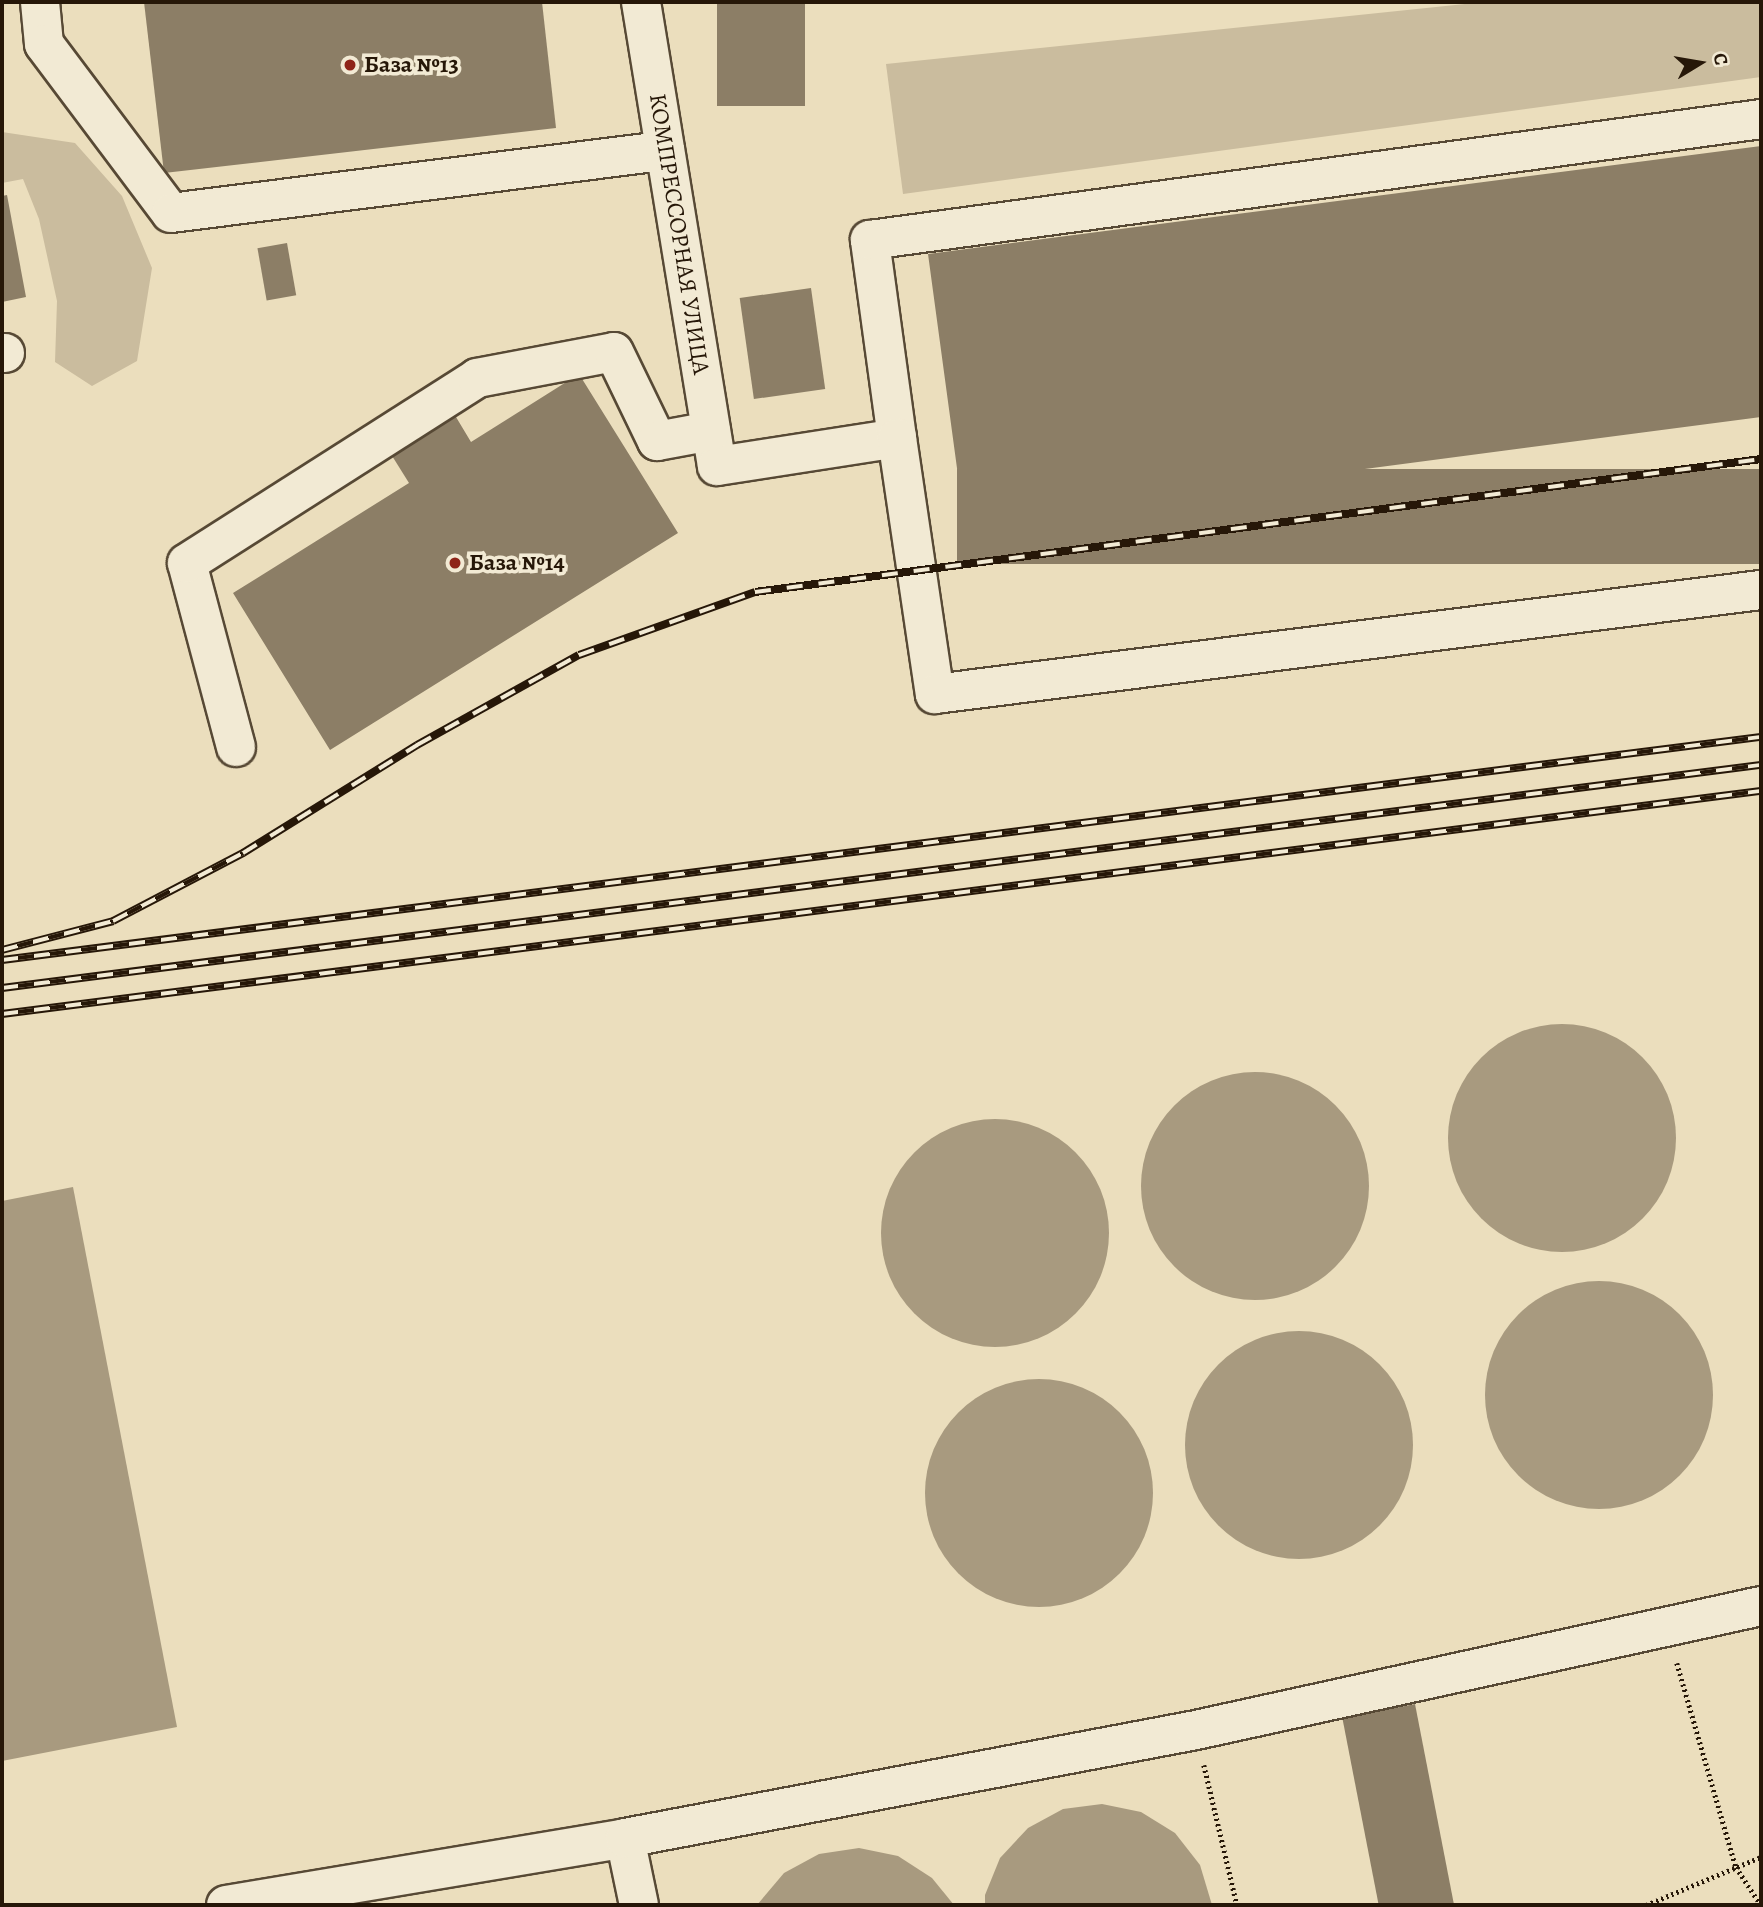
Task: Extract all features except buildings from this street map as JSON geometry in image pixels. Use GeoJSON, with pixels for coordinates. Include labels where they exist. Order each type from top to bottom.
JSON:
{"type":"FeatureCollection","features":[{"type":"Feature","properties":{"kind":"street"},"geometry":{"type":"LineString","coordinates":[[40,2],[44,44],[171,213],[666,151]]}},
{"type":"Feature","properties":{"kind":"street","name":"КОМПРЕССОРНАЯ УЛИЦА"},"geometry":{"type":"LineString","coordinates":[[641,2],[714,449]]}},
{"type":"Feature","properties":{"kind":"street"},"geometry":{"type":"LineString","coordinates":[[1761,119],[870,240],[935,694],[1761,590]]}},
{"type":"Feature","properties":{"kind":"street"},"geometry":{"type":"LineString","coordinates":[[236,747],[187,563],[477,378],[614,352],[657,441],[714,449],[897,438]]}},
{"type":"Feature","properties":{"kind":"street"},"geometry":{"type":"LineString","coordinates":[[226,1905],[625,1838],[1196,1730],[1761,1606]]}},
{"type":"Feature","properties":{"kind":"street"},"geometry":{"type":"LineString","coordinates":[[625,1838],[639,1905]]}},
{"type":"Feature","properties":{"kind":"path"},"geometry":{"type":"LineString","coordinates":[[1667,1626],[1735,1867],[1761,1905]]}},
{"type":"Feature","properties":{"kind":"path"},"geometry":{"type":"LineString","coordinates":[[1196,1730],[1237,1905]]}},
{"type":"Feature","properties":{"kind":"path"},"geometry":{"type":"LineString","coordinates":[[1646,1905],[1761,1857]]}},
{"type":"Feature","properties":{"kind":"shaded area"},"geometry":{"type":"Polygon","coordinates":[[[1484,2],[1761,2],[1761,77],[903,194],[886,64],[1484,2]]]}},
{"type":"Feature","properties":{"kind":"shaded area"},"geometry":{"type":"Polygon","coordinates":[[[2,132],[75,143],[122,196],[152,268],[137,361],[92,386],[55,362],[57,301],[39,219],[23,179],[2,183],[2,132]]]}},
{"type":"Feature","properties":{"kind":"shaded area"},"geometry":{"type":"Polygon","coordinates":[[[1551,1024],[1573,1024],[1616,1037],[1643,1057],[1663,1084],[1674,1116],[1674,1160],[1663,1192],[1643,1219],[1616,1239],[1595,1247],[1573,1252],[1551,1252],[1508,1239],[1481,1219],[1461,1192],[1453,1171],[1448,1149],[1448,1127],[1461,1084],[1481,1057],[1508,1037],[1529,1029],[1551,1024]]]}},
{"type":"Feature","properties":{"kind":"shaded area"},"geometry":{"type":"Polygon","coordinates":[[[1244,1072],[1266,1072],[1299,1080],[1336,1105],[1361,1142],[1369,1186],[1361,1230],[1336,1267],[1299,1292],[1266,1300],[1244,1300],[1211,1292],[1174,1267],[1149,1230],[1141,1197],[1141,1175],[1149,1142],[1174,1105],[1211,1080],[1244,1072]]]}},
{"type":"Feature","properties":{"kind":"shaded area"},"geometry":{"type":"Polygon","coordinates":[[[984,1119],[1006,1119],[1039,1127],[1076,1152],[1101,1189],[1109,1233],[1101,1277],[1076,1314],[1039,1339],[1006,1347],[984,1347],[951,1339],[914,1314],[889,1277],[881,1244],[881,1222],[889,1189],[914,1152],[951,1127],[984,1119]]]}},
{"type":"Feature","properties":{"kind":"shaded area"},"geometry":{"type":"Polygon","coordinates":[[[73,1187],[177,1727],[2,1761],[2,1201],[73,1187]]]}},
{"type":"Feature","properties":{"kind":"shaded area"},"geometry":{"type":"Polygon","coordinates":[[[1588,1281],[1610,1281],[1653,1294],[1680,1314],[1700,1341],[1711,1373],[1711,1417],[1700,1449],[1680,1476],[1653,1496],[1632,1504],[1610,1509],[1588,1509],[1545,1496],[1518,1476],[1498,1449],[1490,1428],[1485,1406],[1485,1384],[1498,1341],[1518,1314],[1545,1294],[1566,1286],[1588,1281]]]}},
{"type":"Feature","properties":{"kind":"shaded area"},"geometry":{"type":"Polygon","coordinates":[[[1288,1331],[1310,1331],[1353,1344],[1380,1364],[1400,1391],[1411,1423],[1411,1467],[1400,1499],[1380,1526],[1353,1546],[1332,1554],[1310,1559],[1288,1559],[1245,1546],[1218,1526],[1198,1499],[1190,1478],[1185,1456],[1185,1434],[1198,1391],[1218,1364],[1245,1344],[1266,1336],[1288,1331]]]}},
{"type":"Feature","properties":{"kind":"shaded area"},"geometry":{"type":"Polygon","coordinates":[[[1028,1379],[1050,1379],[1083,1387],[1120,1412],[1145,1449],[1153,1493],[1145,1537],[1120,1574],[1083,1599],[1050,1607],[1028,1607],[995,1599],[958,1574],[933,1537],[925,1504],[925,1482],[933,1449],[958,1412],[995,1387],[1028,1379]]]}},
{"type":"Feature","properties":{"kind":"shaded area"},"geometry":{"type":"Polygon","coordinates":[[[1102,1804],[1141,1812],[1175,1833],[1200,1865],[1212,1905],[985,1905],[985,1895],[1000,1858],[1028,1828],[1063,1809],[1102,1804]]]}},
{"type":"Feature","properties":{"kind":"shaded area"},"geometry":{"type":"Polygon","coordinates":[[[859,1848],[898,1856],[932,1878],[954,1905],[757,1905],[784,1873],[819,1854],[859,1848]]]}},
{"type":"Feature","properties":{"kind":"railway"},"geometry":{"type":"LineString","coordinates":[[2,950],[113,921],[243,853],[417,745],[579,655],[755,592],[1761,459]]}},
{"type":"Feature","properties":{"kind":"railway"},"geometry":{"type":"LineString","coordinates":[[2,960],[1761,737]]}},
{"type":"Feature","properties":{"kind":"railway"},"geometry":{"type":"LineString","coordinates":[[2,988],[1761,765]]}},
{"type":"Feature","properties":{"kind":"railway"},"geometry":{"type":"LineString","coordinates":[[2,1014],[1761,791]]}},
{"type":"Feature","properties":{"kind":"place","name":"База №13"},"geometry":{"type":"Point","coordinates":[350,65]}},
{"type":"Feature","properties":{"kind":"place","name":"База №14"},"geometry":{"type":"Point","coordinates":[455,563]}}]}
